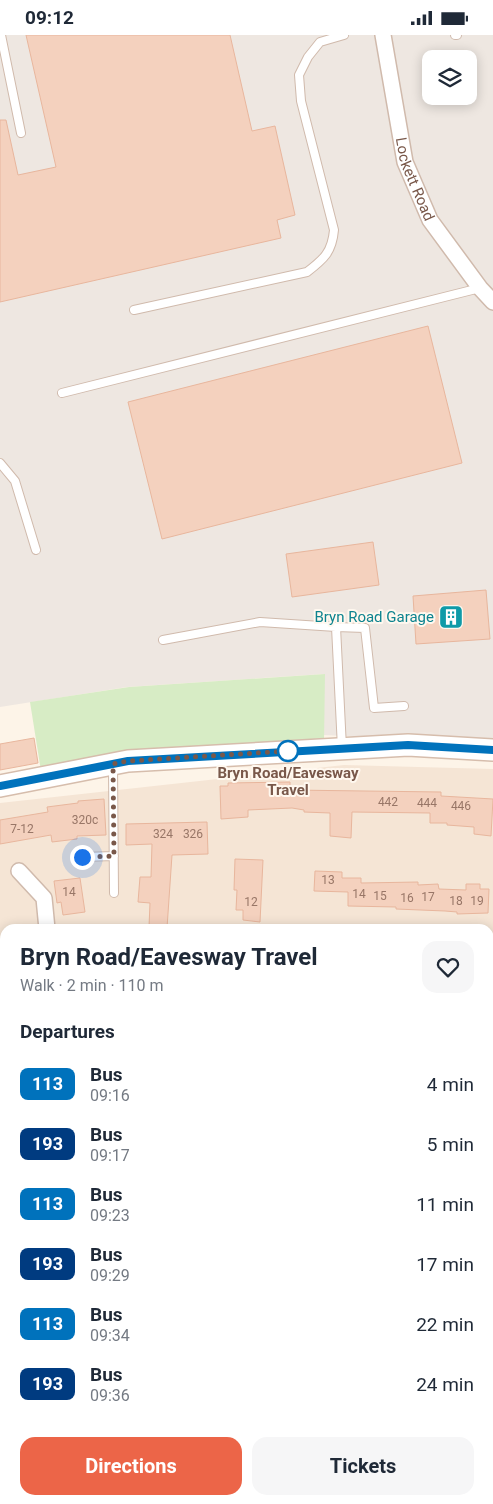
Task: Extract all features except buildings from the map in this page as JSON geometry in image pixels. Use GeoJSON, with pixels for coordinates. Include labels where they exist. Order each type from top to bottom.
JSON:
{"type":"FeatureCollection","features":[{"type":"Feature","properties":{"kind":"main road"},"geometry":{"type":"LineString","coordinates":[[0,786],[128,761],[408,745],[493,750]]}},
{"type":"Feature","properties":{"kind":"street","name":"Lockett Road"},"geometry":{"type":"LineString","coordinates":[[383,35],[405,162],[430,220],[480,288],[493,302]]}},
{"type":"Feature","properties":{"kind":"street"},"geometry":{"type":"LineString","coordinates":[[19,871],[44,898],[47,924]]}},
{"type":"Feature","properties":{"kind":"lane"},"geometry":{"type":"LineString","coordinates":[[1,35],[21,133]]}},
{"type":"Feature","properties":{"kind":"lane"},"geometry":{"type":"LineString","coordinates":[[134,310],[306,272],[323,260],[333,244],[334,230],[301,101],[299,75],[308,57],[320,42],[344,35]]}},
{"type":"Feature","properties":{"kind":"lane"},"geometry":{"type":"LineString","coordinates":[[62,393],[480,288]]}},
{"type":"Feature","properties":{"kind":"lane"},"geometry":{"type":"LineString","coordinates":[[0,463],[15,481],[36,550]]}},
{"type":"Feature","properties":{"kind":"lane"},"geometry":{"type":"LineString","coordinates":[[163,639],[260,622],[365,628],[374,708],[404,706]]}},
{"type":"Feature","properties":{"kind":"lane"},"geometry":{"type":"LineString","coordinates":[[336,627],[342,748]]}},
{"type":"Feature","properties":{"kind":"lane"},"geometry":{"type":"LineString","coordinates":[[113,764],[114,893]]}},
{"type":"Feature","properties":{"kind":"lane"},"geometry":{"type":"LineString","coordinates":[[82,857],[114,856]]}},
{"type":"Feature","properties":{"kind":"shaded area"},"geometry":{"type":"Polygon","coordinates":[[[0,35],[493,35],[493,743],[324,735],[324,674],[127,687],[0,707],[0,35]]]}},
{"type":"Feature","properties":{"kind":"shaded area"},"geometry":{"type":"Polygon","coordinates":[[[344,765],[493,769],[493,924],[0,924],[0,803],[344,765]]]}},
{"type":"Feature","properties":{"kind":"green space"},"geometry":{"type":"Polygon","coordinates":[[[325,674],[324,743],[41,771],[30,702],[129,687],[325,674]]]}},
{"type":"Feature","properties":{"kind":"bus line","name":"113"},"geometry":{"type":"LineString","coordinates":[[0,786],[128,761],[408,745],[493,750]]}},
{"type":"Feature","properties":{"kind":"place","name":"Bryn Road Garage"},"geometry":{"type":"Point","coordinates":[451,617]}},
{"type":"Feature","properties":{"kind":"place","name":"Bryn Road/Eavesway Travel"},"geometry":{"type":"Point","coordinates":[288,751]}},
{"type":"Feature","properties":{"kind":"route"},"geometry":{"type":"LineString","coordinates":[[82,857],[114,856],[113,764],[128,761],[288,751]]}}]}
